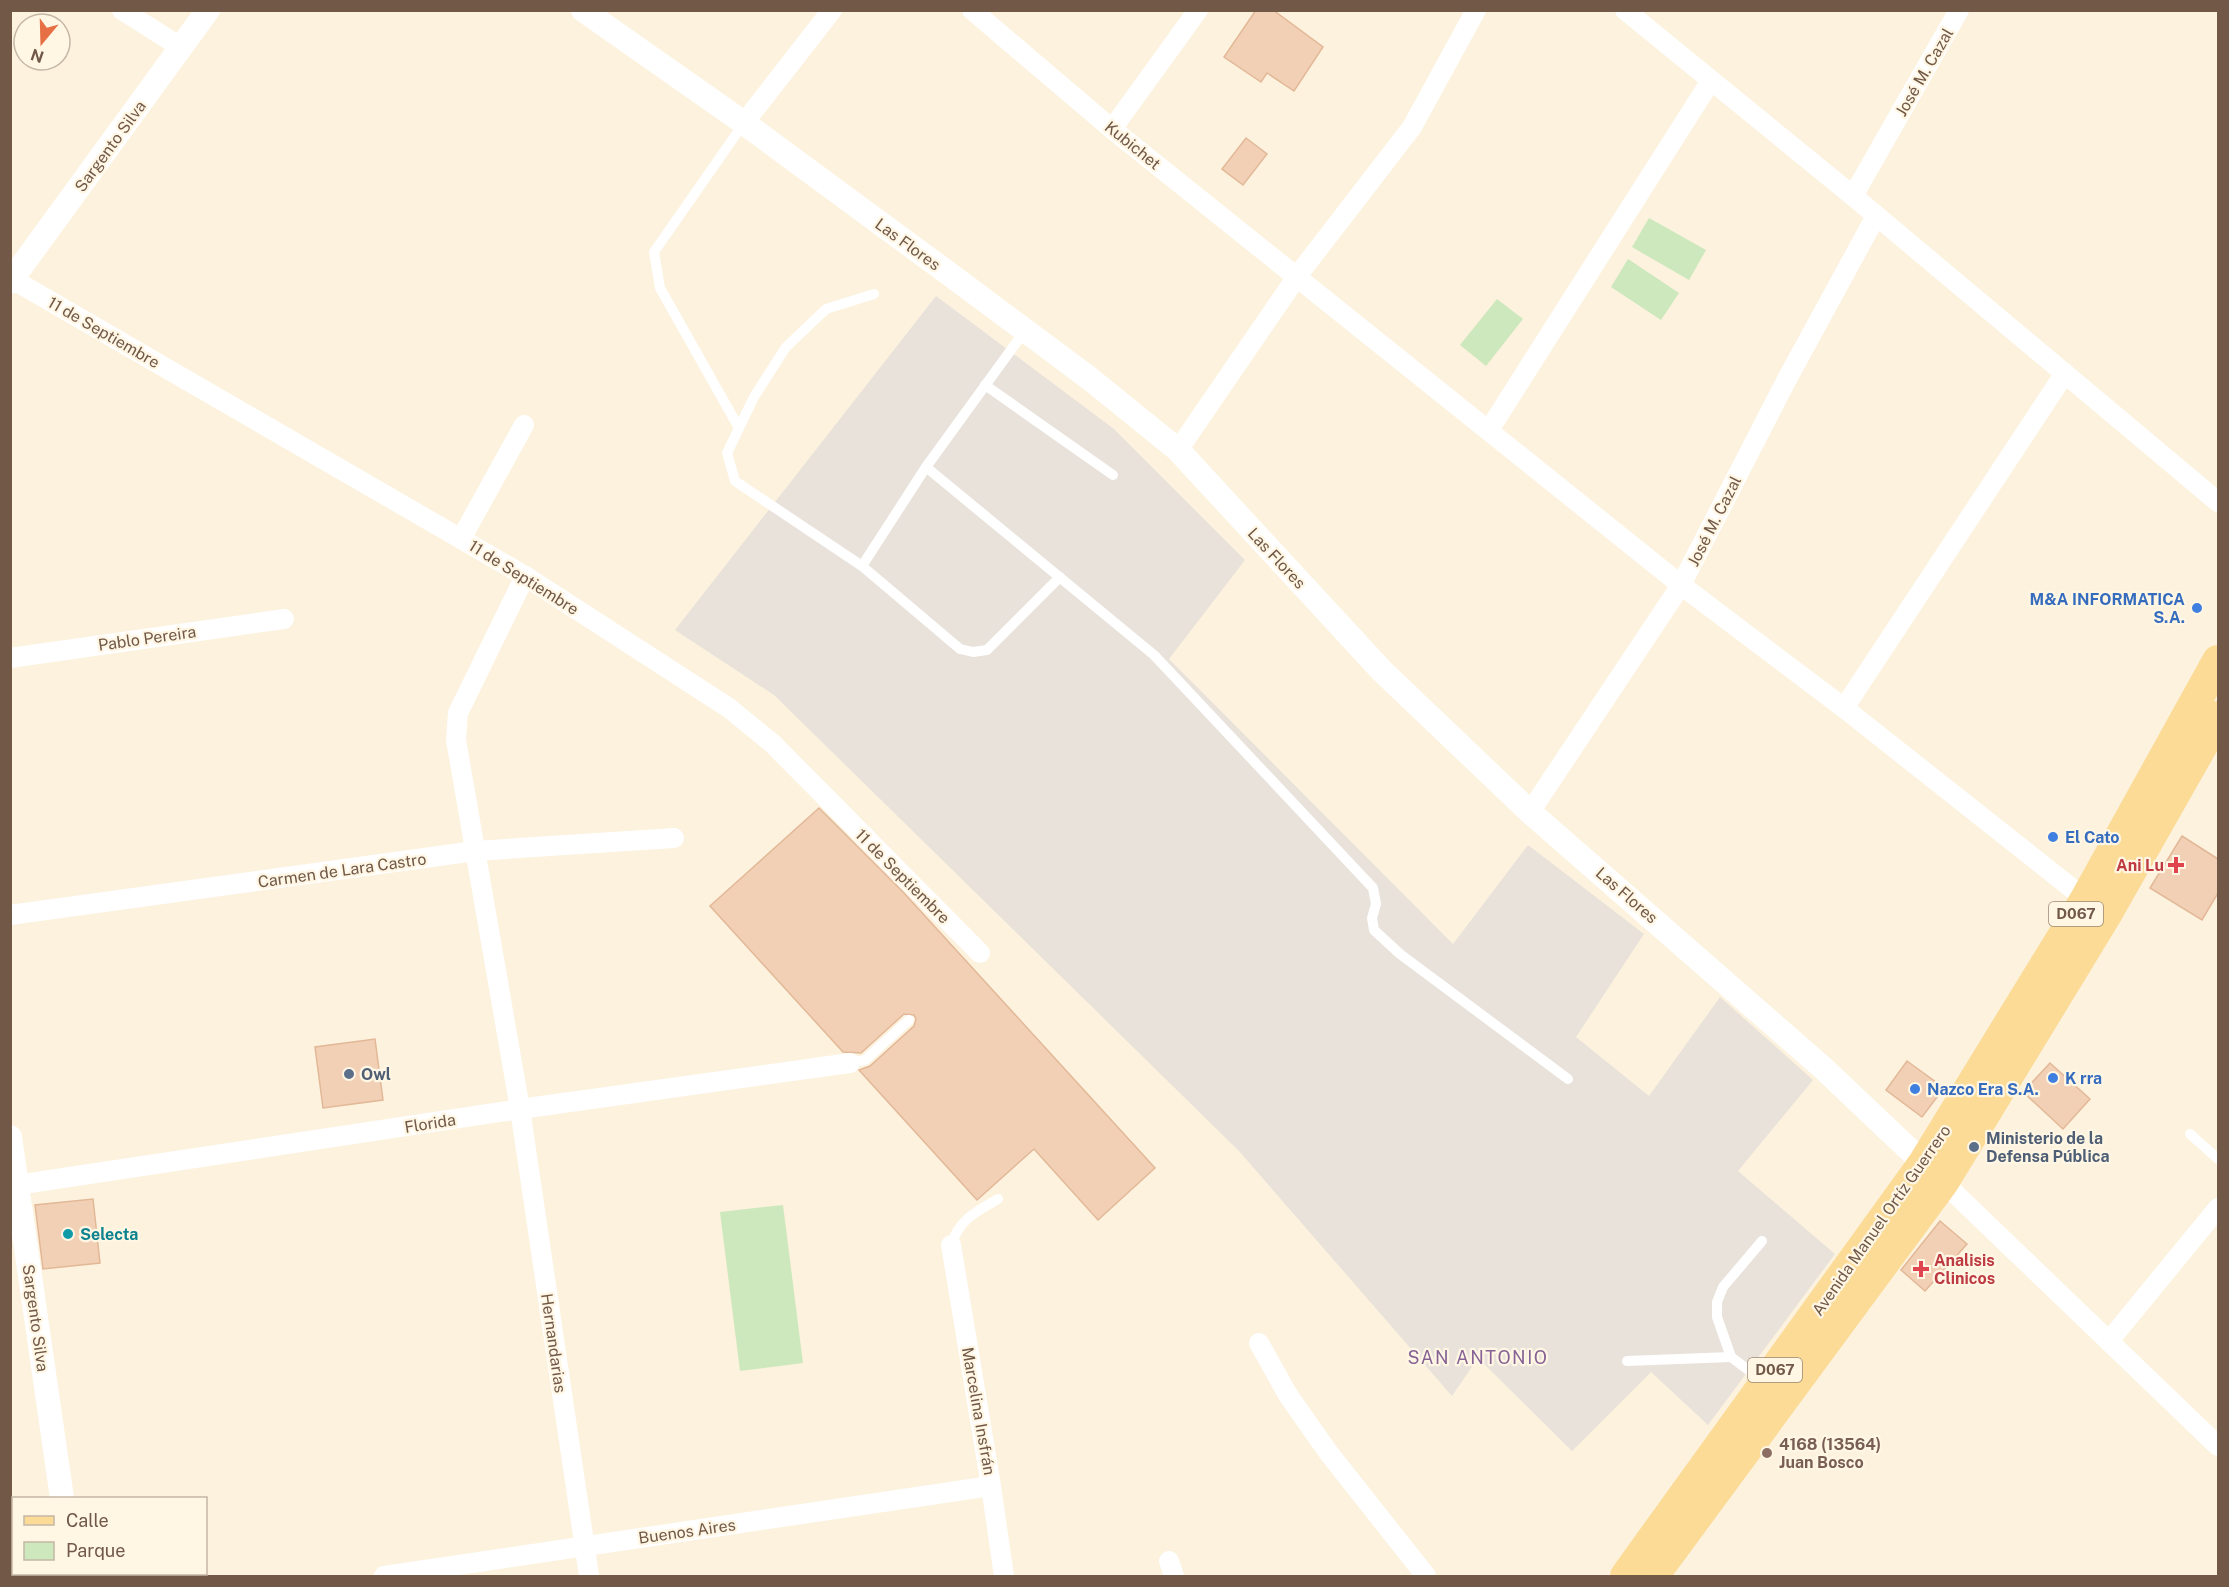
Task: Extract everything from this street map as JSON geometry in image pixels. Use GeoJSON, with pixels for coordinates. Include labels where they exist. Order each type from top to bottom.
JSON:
{"type":"FeatureCollection","features":[{"type":"Feature","properties":{"kind":"main road","name":"Avenida Manuel Ortíz Guerrero"},"geometry":{"type":"LineString","coordinates":[[2095,908],[2218,660]]}},
{"type":"Feature","properties":{"kind":"main road","name":"Avenida Manuel Ortíz Guerrero"},"geometry":{"type":"LineString","coordinates":[[1653,1576],[1934,1172],[2095,908],[2218,717]]}},
{"type":"Feature","properties":{"kind":"main road","name":"Avenida Manuel Ortíz Guerrero"},"geometry":{"type":"LineString","coordinates":[[1626,1576],[1765,1383],[1934,1172]]}},
{"type":"Feature","properties":{"kind":"street"},"geometry":{"type":"LineString","coordinates":[[122,10],[182,48]]}},
{"type":"Feature","properties":{"kind":"street","name":"Sargento Silva"},"geometry":{"type":"LineString","coordinates":[[11,279],[208,10]]}},
{"type":"Feature","properties":{"kind":"street","name":"Las Flores"},"geometry":{"type":"LineString","coordinates":[[583,10],[744,123],[1089,378],[1178,450],[1382,671],[1530,812],[1814,1060],[1934,1172]]}},
{"type":"Feature","properties":{"kind":"street"},"geometry":{"type":"LineString","coordinates":[[744,123],[832,10]]}},
{"type":"Feature","properties":{"kind":"street","name":"Kubichet"},"geometry":{"type":"LineString","coordinates":[[972,10],[1112,129],[1298,275],[1681,585],[1844,708],[2095,908]]}},
{"type":"Feature","properties":{"kind":"street"},"geometry":{"type":"LineString","coordinates":[[1112,129],[1198,10]]}},
{"type":"Feature","properties":{"kind":"street"},"geometry":{"type":"LineString","coordinates":[[1178,450],[1298,275],[1412,127],[1476,10]]}},
{"type":"Feature","properties":{"kind":"street"},"geometry":{"type":"LineString","coordinates":[[1625,10],[1710,82],[1853,196],[2218,502]]}},
{"type":"Feature","properties":{"kind":"street","name":"José M. Cazal"},"geometry":{"type":"LineString","coordinates":[[1853,196],[1959,10]]}},
{"type":"Feature","properties":{"kind":"street"},"geometry":{"type":"LineString","coordinates":[[1489,430],[1710,82]]}},
{"type":"Feature","properties":{"kind":"street","name":"José M. Cazal"},"geometry":{"type":"LineString","coordinates":[[1530,812],[1681,585],[1786,381],[1876,216]]}},
{"type":"Feature","properties":{"kind":"street","name":"11 de Septiembre"},"geometry":{"type":"LineString","coordinates":[[11,279],[525,576],[729,708],[773,744],[980,953]]}},
{"type":"Feature","properties":{"kind":"street"},"geometry":{"type":"LineString","coordinates":[[1844,708],[2065,374]]}},
{"type":"Feature","properties":{"kind":"street"},"geometry":{"type":"LineString","coordinates":[[461,539],[524,425]]}},
{"type":"Feature","properties":{"kind":"street","name":"Hernandarias"},"geometry":{"type":"LineString","coordinates":[[525,576],[458,713],[456,740],[520,1109],[589,1576]]}},
{"type":"Feature","properties":{"kind":"street","name":"Pablo Pereira"},"geometry":{"type":"LineString","coordinates":[[10,658],[284,619]]}},
{"type":"Feature","properties":{"kind":"street","name":"Carmen de Lara Castro"},"geometry":{"type":"LineString","coordinates":[[10,915],[476,851],[674,838]]}},
{"type":"Feature","properties":{"kind":"street","name":"Florida"},"geometry":{"type":"LineString","coordinates":[[14,1186],[520,1109],[850,1063]]}},
{"type":"Feature","properties":{"kind":"street","name":"Sargento Silva"},"geometry":{"type":"LineString","coordinates":[[10,1137],[14,1186],[62,1497]]}},
{"type":"Feature","properties":{"kind":"street"},"geometry":{"type":"LineString","coordinates":[[1934,1172],[2218,1446]]}},
{"type":"Feature","properties":{"kind":"street"},"geometry":{"type":"LineString","coordinates":[[2109,1341],[2218,1208]]}},
{"type":"Feature","properties":{"kind":"street","name":"Marcelina Insfrán"},"geometry":{"type":"LineString","coordinates":[[951,1245],[992,1486],[1004,1576]]}},
{"type":"Feature","properties":{"kind":"street"},"geometry":{"type":"LineString","coordinates":[[1259,1343],[1288,1395],[1328,1452],[1426,1576]]}},
{"type":"Feature","properties":{"kind":"street","name":"Buenos Aires"},"geometry":{"type":"LineString","coordinates":[[384,1576],[992,1486]]}},
{"type":"Feature","properties":{"kind":"lane"},"geometry":{"type":"LineString","coordinates":[[739,428],[660,288],[654,252],[744,123]]}},
{"type":"Feature","properties":{"kind":"lane"},"geometry":{"type":"LineString","coordinates":[[874,294],[826,309],[786,347],[754,397],[727,453],[735,481],[862,566],[960,649],[973,652],[987,650],[1060,577]]}},
{"type":"Feature","properties":{"kind":"lane"},"geometry":{"type":"LineString","coordinates":[[862,566],[926,467],[1024,332]]}},
{"type":"Feature","properties":{"kind":"lane"},"geometry":{"type":"LineString","coordinates":[[986,385],[1113,475]]}},
{"type":"Feature","properties":{"kind":"lane"},"geometry":{"type":"LineString","coordinates":[[926,467],[1154,655],[1373,888],[1376,904],[1372,918],[1374,930],[1400,954],[1568,1079]]}},
{"type":"Feature","properties":{"kind":"lane"},"geometry":{"type":"LineString","coordinates":[[850,1063],[865,1060],[909,1020]]}},
{"type":"Feature","properties":{"kind":"lane"},"geometry":{"type":"LineString","coordinates":[[2190,1134],[2218,1159]]}},
{"type":"Feature","properties":{"kind":"lane"},"geometry":{"type":"LineString","coordinates":[[951,1245],[956,1230],[965,1219],[998,1199]]}},
{"type":"Feature","properties":{"kind":"lane"},"geometry":{"type":"LineString","coordinates":[[1762,1241],[1723,1287],[1717,1302],[1717,1317],[1731,1357],[1765,1383]]}},
{"type":"Feature","properties":{"kind":"lane"},"geometry":{"type":"LineString","coordinates":[[1627,1361],[1731,1357]]}},
{"type":"Feature","properties":{"kind":"shaded area"},"geometry":{"type":"Polygon","coordinates":[[[936,296],[1114,429],[1245,560],[1169,659],[1453,944],[1528,845],[1644,934],[1576,1037],[1649,1096],[1720,997],[1813,1080],[1738,1171],[1835,1254],[1708,1425],[1651,1372],[1572,1451],[1478,1358],[1452,1396],[1239,1151],[774,695],[675,630],[936,296]]]}},
{"type":"Feature","properties":{"kind":"green space"},"geometry":{"type":"Polygon","coordinates":[[[1649,218],[1706,250],[1689,280],[1632,247],[1649,218]]]}},
{"type":"Feature","properties":{"kind":"green space"},"geometry":{"type":"Polygon","coordinates":[[[1628,259],[1679,293],[1661,320],[1611,287],[1628,259]]]}},
{"type":"Feature","properties":{"kind":"green space"},"geometry":{"type":"Polygon","coordinates":[[[1497,299],[1523,319],[1486,366],[1460,345],[1497,299]]]}},
{"type":"Feature","properties":{"kind":"green space"},"geometry":{"type":"Polygon","coordinates":[[[783,1205],[803,1363],[740,1371],[720,1212],[783,1205]]]}},
{"type":"Feature","properties":{"kind":"building"},"geometry":{"type":"Polygon","coordinates":[[[1256,10],[1273,10],[1323,47],[1294,91],[1267,73],[1261,82],[1224,57],[1256,10]]]}},
{"type":"Feature","properties":{"kind":"building"},"geometry":{"type":"Polygon","coordinates":[[[1246,138],[1267,154],[1243,185],[1222,169],[1246,138]]]}},
{"type":"Feature","properties":{"kind":"building"},"geometry":{"type":"Polygon","coordinates":[[[819,808],[904,893],[1155,1168],[1098,1220],[1034,1149],[977,1200],[859,1070],[870,1066],[914,1026],[916,1019],[914,1015],[904,1014],[861,1053],[843,1052],[710,906],[819,808]]]}},
{"type":"Feature","properties":{"kind":"building"},"geometry":{"type":"Polygon","coordinates":[[[2182,836],[2218,859],[2218,893],[2202,920],[2150,888],[2182,836]]]}},
{"type":"Feature","properties":{"kind":"building","name":"Owl"},"geometry":{"type":"Polygon","coordinates":[[[375,1039],[383,1100],[323,1108],[315,1047],[375,1039]]]}},
{"type":"Feature","properties":{"kind":"building","name":"Nazco Era S.A."},"geometry":{"type":"Polygon","coordinates":[[[1907,1061],[1944,1088],[1922,1117],[1886,1090],[1907,1061]]]}},
{"type":"Feature","properties":{"kind":"building"},"geometry":{"type":"Polygon","coordinates":[[[2050,1063],[2090,1099],[2063,1129],[2023,1092],[2050,1063]]]}},
{"type":"Feature","properties":{"kind":"building","name":"Selecta"},"geometry":{"type":"Polygon","coordinates":[[[93,1199],[100,1263],[43,1269],[35,1205],[93,1199]]]}},
{"type":"Feature","properties":{"kind":"building"},"geometry":{"type":"Polygon","coordinates":[[[1940,1221],[1967,1244],[1925,1291],[1901,1270],[1940,1221]]]}},
{"type":"Feature","properties":{"kind":"place","name":"M&A INFORMATICA S.A."},"geometry":{"type":"Point","coordinates":[2197,608]}},
{"type":"Feature","properties":{"kind":"place","name":"El Cato"},"geometry":{"type":"Point","coordinates":[2053,837]}},
{"type":"Feature","properties":{"kind":"place","name":"Ani Lu"},"geometry":{"type":"Point","coordinates":[2176,865]}},
{"type":"Feature","properties":{"kind":"place","name":"Owl"},"geometry":{"type":"Point","coordinates":[349,1074]}},
{"type":"Feature","properties":{"kind":"place","name":"K rra"},"geometry":{"type":"Point","coordinates":[2053,1078]}},
{"type":"Feature","properties":{"kind":"place","name":"Nazco Era S.A."},"geometry":{"type":"Point","coordinates":[1915,1089]}},
{"type":"Feature","properties":{"kind":"place","name":"Ministerio de la Defensa Pública"},"geometry":{"type":"Point","coordinates":[1974,1147]}},
{"type":"Feature","properties":{"kind":"place","name":"Selecta"},"geometry":{"type":"Point","coordinates":[68,1234]}},
{"type":"Feature","properties":{"kind":"place","name":"Analisis Clinicos"},"geometry":{"type":"Point","coordinates":[1921,1269]}},
{"type":"Feature","properties":{"kind":"place","name":"4168 (13564) Juan Bosco"},"geometry":{"type":"Point","coordinates":[1767,1453]}},
{"type":"Feature","properties":{"kind":"district","name":"SAN ANTONIO"},"geometry":{"type":"Point","coordinates":[1478,1358]}}]}
